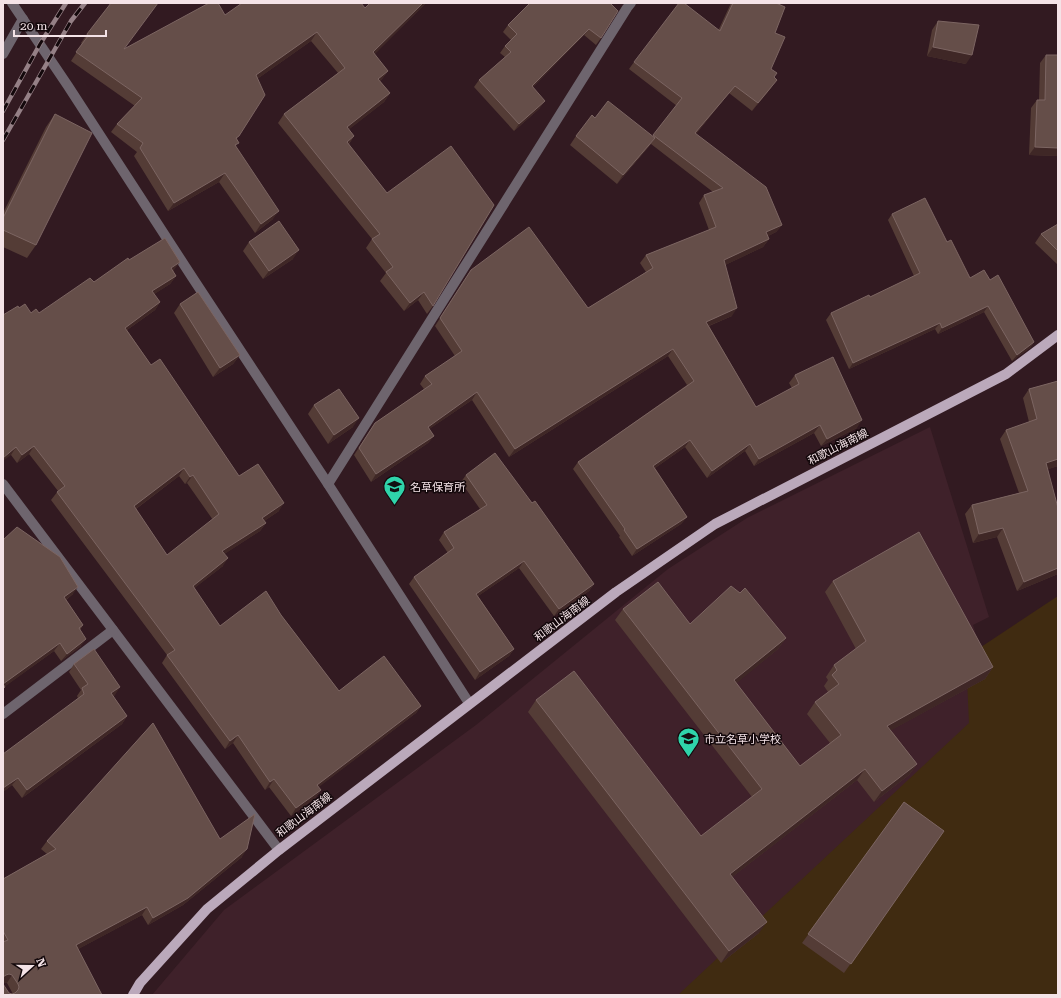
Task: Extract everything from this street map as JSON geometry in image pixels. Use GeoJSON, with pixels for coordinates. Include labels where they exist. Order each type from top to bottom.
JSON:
{"type":"FeatureCollection","features":[{"type":"Feature","properties":{"kind":"main road","name":"和歌山海南線"},"geometry":{"type":"LineString","coordinates":[[133,995],[140,983],[207,909],[279,850],[616,592],[715,524],[1006,374],[1058,335]]}},
{"type":"Feature","properties":{"kind":"street"},"geometry":{"type":"LineString","coordinates":[[12,3],[68,86],[328,484],[469,704]]}},
{"type":"Feature","properties":{"kind":"street"},"geometry":{"type":"LineString","coordinates":[[328,484],[618,21],[631,3]]}},
{"type":"Feature","properties":{"kind":"street"},"geometry":{"type":"LineString","coordinates":[[3,54],[23,19]]}},
{"type":"Feature","properties":{"kind":"street"},"geometry":{"type":"LineString","coordinates":[[3,484],[279,850]]}},
{"type":"Feature","properties":{"kind":"street"},"geometry":{"type":"LineString","coordinates":[[3,714],[113,630]]}},
{"type":"Feature","properties":{"kind":"shaded area"},"geometry":{"type":"Polygon","coordinates":[[[930,427],[989,617],[973,625],[992,687],[915,811],[731,995],[152,995],[224,910],[476,725],[668,569],[747,518],[930,427]]]}},
{"type":"Feature","properties":{"kind":"shaded area"},"geometry":{"type":"Polygon","coordinates":[[[1058,596],[1058,995],[678,995],[969,723],[966,657],[1058,596]]]}},
{"type":"Feature","properties":{"kind":"building"},"geometry":{"type":"Polygon","coordinates":[[[111,3],[158,3],[124,49],[209,3],[218,3],[225,15],[242,3],[361,3],[365,8],[370,3],[423,3],[373,52],[388,71],[378,79],[390,93],[347,127],[354,136],[347,142],[387,193],[451,146],[494,205],[433,306],[424,292],[410,303],[386,272],[393,267],[372,239],[380,234],[284,114],[345,68],[317,32],[256,75],[265,95],[239,136],[236,138],[239,143],[235,145],[279,211],[261,224],[225,173],[174,203],[140,148],[143,143],[117,124],[142,98],[76,52],[88,36],[87,34],[111,3]]]}},
{"type":"Feature","properties":{"kind":"building"},"geometry":{"type":"Polygon","coordinates":[[[530,3],[610,3],[618,11],[601,38],[589,29],[532,86],[545,101],[519,124],[479,80],[511,52],[505,46],[517,34],[508,25],[530,3]]]}},
{"type":"Feature","properties":{"kind":"building"},"geometry":{"type":"Polygon","coordinates":[[[679,3],[684,3],[720,31],[733,3],[776,3],[785,7],[775,33],[785,37],[771,69],[777,73],[774,77],[777,80],[758,103],[735,86],[695,133],[766,187],[782,225],[766,232],[769,239],[724,260],[737,308],[706,322],[756,407],[799,384],[795,375],[833,357],[862,420],[827,439],[820,425],[759,459],[750,444],[712,471],[690,440],[653,466],[687,517],[637,549],[624,530],[625,529],[578,462],[694,381],[673,349],[515,449],[477,392],[428,427],[434,436],[376,474],[359,448],[375,423],[432,384],[425,376],[462,351],[440,318],[471,270],[529,227],[588,308],[653,268],[646,255],[716,227],[704,195],[723,188],[653,135],[682,98],[634,62],[679,3]]]}},
{"type":"Feature","properties":{"kind":"building"},"geometry":{"type":"Polygon","coordinates":[[[938,21],[979,25],[972,55],[933,47],[938,21]]]}},
{"type":"Feature","properties":{"kind":"building"},"geometry":{"type":"Polygon","coordinates":[[[1046,55],[1058,55],[1058,148],[1035,147],[1037,100],[1045,100],[1046,55]]]}},
{"type":"Feature","properties":{"kind":"building"},"geometry":{"type":"Polygon","coordinates":[[[608,101],[655,138],[623,175],[576,136],[592,115],[595,118],[608,101]]]}},
{"type":"Feature","properties":{"kind":"building"},"geometry":{"type":"Polygon","coordinates":[[[55,114],[92,133],[36,245],[3,230],[3,218],[55,114]]]}},
{"type":"Feature","properties":{"kind":"building"},"geometry":{"type":"Polygon","coordinates":[[[925,198],[947,242],[951,240],[970,278],[984,270],[990,280],[998,275],[1034,342],[1017,355],[988,306],[942,328],[940,323],[853,363],[831,313],[869,295],[870,297],[920,273],[892,214],[925,198]]]}},
{"type":"Feature","properties":{"kind":"building"},"geometry":{"type":"Polygon","coordinates":[[[279,221],[299,250],[269,271],[249,242],[279,221]]]}},
{"type":"Feature","properties":{"kind":"building"},"geometry":{"type":"Polygon","coordinates":[[[1058,224],[1058,251],[1041,234],[1058,224]]]}},
{"type":"Feature","properties":{"kind":"building"},"geometry":{"type":"Polygon","coordinates":[[[165,238],[180,262],[171,268],[176,276],[152,291],[160,302],[125,328],[151,365],[160,359],[239,476],[258,464],[284,503],[262,518],[266,523],[222,551],[228,558],[193,586],[220,626],[266,591],[281,615],[339,691],[384,656],[421,706],[317,785],[321,790],[296,808],[274,779],[270,782],[238,735],[230,741],[167,655],[175,650],[57,492],[65,486],[34,446],[22,455],[16,447],[3,458],[3,315],[18,306],[19,308],[25,304],[31,313],[36,309],[39,313],[90,278],[94,282],[128,258],[129,260],[165,238]],[[184,468],[134,506],[167,555],[219,514],[193,475],[190,477],[184,468]]]}},
{"type":"Feature","properties":{"kind":"building"},"geometry":{"type":"Polygon","coordinates":[[[198,292],[240,355],[220,368],[180,304],[198,292]]]}},
{"type":"Feature","properties":{"kind":"building"},"geometry":{"type":"Polygon","coordinates":[[[1058,381],[1058,459],[1046,463],[1058,508],[1058,568],[1024,582],[1003,528],[979,534],[972,505],[1028,491],[1006,430],[1037,419],[1029,389],[1058,381]]]}},
{"type":"Feature","properties":{"kind":"building"},"geometry":{"type":"Polygon","coordinates":[[[339,389],[359,418],[334,435],[314,405],[339,389]]]}},
{"type":"Feature","properties":{"kind":"building"},"geometry":{"type":"Polygon","coordinates":[[[495,453],[532,503],[535,501],[594,584],[559,609],[524,561],[476,594],[514,649],[480,672],[414,577],[454,548],[444,532],[487,505],[466,475],[495,453]]]}},
{"type":"Feature","properties":{"kind":"building"},"geometry":{"type":"Polygon","coordinates":[[[17,527],[60,557],[78,587],[64,597],[83,625],[79,628],[86,639],[67,654],[60,643],[3,684],[3,540],[17,527]]]}},
{"type":"Feature","properties":{"kind":"building"},"geometry":{"type":"Polygon","coordinates":[[[919,532],[993,667],[887,726],[917,764],[882,791],[865,769],[730,874],[767,922],[729,951],[536,700],[574,671],[701,836],[762,789],[623,609],[658,582],[690,624],[731,586],[740,593],[745,588],[786,638],[734,680],[800,766],[841,735],[815,702],[839,684],[832,675],[837,670],[834,665],[866,641],[833,581],[919,532]]]}},
{"type":"Feature","properties":{"kind":"building"},"geometry":{"type":"Polygon","coordinates":[[[94,649],[120,687],[111,693],[127,716],[27,790],[18,778],[3,788],[3,754],[84,694],[82,688],[88,684],[74,664],[94,649]]]}},
{"type":"Feature","properties":{"kind":"building"},"geometry":{"type":"Polygon","coordinates":[[[153,723],[220,839],[255,814],[247,849],[188,898],[153,918],[147,907],[76,945],[102,995],[3,995],[3,984],[9,993],[12,994],[18,990],[19,987],[12,975],[9,974],[3,977],[3,942],[8,940],[3,931],[3,879],[56,849],[47,841],[153,723]]]}},
{"type":"Feature","properties":{"kind":"building"},"geometry":{"type":"Polygon","coordinates":[[[904,802],[944,831],[851,964],[808,934],[904,802]]]}},
{"type":"Feature","properties":{"kind":"railway"},"geometry":{"type":"LineString","coordinates":[[3,111],[40,44],[66,3]]}},
{"type":"Feature","properties":{"kind":"railway"},"geometry":{"type":"LineString","coordinates":[[3,140],[71,21],[85,3]]}},
{"type":"Feature","properties":{"kind":"place","name":"名草保育所"},"geometry":{"type":"Point","coordinates":[395,506]}},
{"type":"Feature","properties":{"kind":"place","name":"市立名草小学校"},"geometry":{"type":"Point","coordinates":[689,758]}}]}
